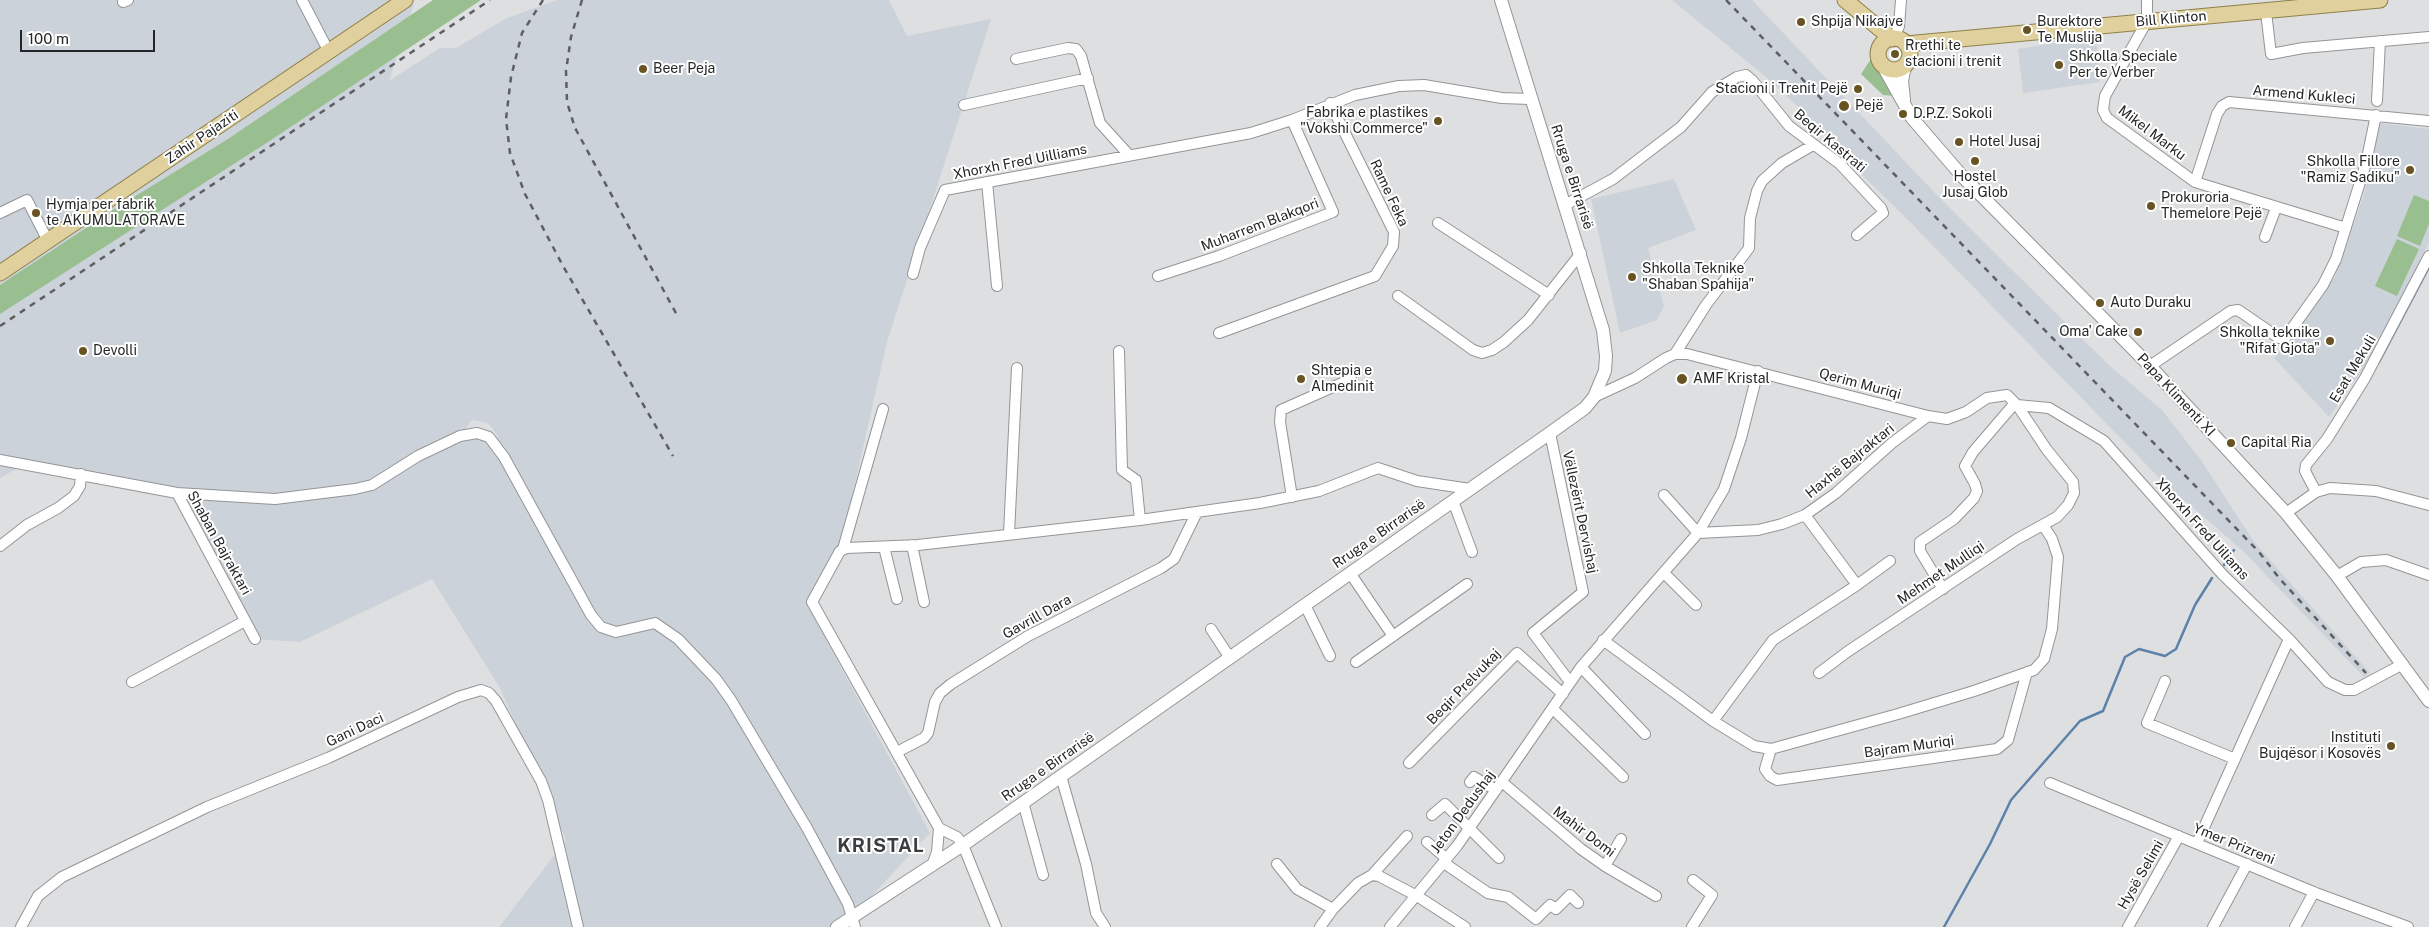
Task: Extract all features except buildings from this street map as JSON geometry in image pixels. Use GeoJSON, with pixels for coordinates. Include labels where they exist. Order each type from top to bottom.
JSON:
{"type":"FeatureCollection","features":[{"type":"Feature","properties":{"kind":"main road","name":"Zahir Pajaziti"},"geometry":{"type":"LineString","coordinates":[[0,273],[404,0]]}},
{"type":"Feature","properties":{"kind":"main road"},"geometry":{"type":"LineString","coordinates":[[1845,0],[1899,41]]}},
{"type":"Feature","properties":{"kind":"main road","name":"Bill Klinton"},"geometry":{"type":"LineString","coordinates":[[1899,41],[1962,39],[2380,0]]}},
{"type":"Feature","properties":{"kind":"main road","name":"Papa Klimenti XI"},"geometry":{"type":"LineString","coordinates":[[1861,13],[1871,30],[1878,50],[1878,57],[1883,66]]}},
{"type":"Feature","properties":{"kind":"main road","name":"Bill Klinton"},"geometry":{"type":"LineString","coordinates":[[1906,64],[1927,51],[1962,39]]}},
{"type":"Feature","properties":{"kind":"main road"},"geometry":{"type":"LineString","coordinates":[[1878,50],[1883,42],[1899,41]]}},
{"type":"Feature","properties":{"kind":"main road","name":"Papa Klimenti XI"},"geometry":{"type":"LineString","coordinates":[[1899,41],[1910,53],[1906,64]]}},
{"type":"Feature","properties":{"kind":"main road"},"geometry":{"type":"LineString","coordinates":[[1883,66],[1892,70],[1906,64]]}},
{"type":"Feature","properties":{"kind":"street"},"geometry":{"type":"LineString","coordinates":[[302,0],[329,52]]}},
{"type":"Feature","properties":{"kind":"street","name":"Rruga e Birrarisë"},"geometry":{"type":"LineString","coordinates":[[837,927],[853,922],[963,845],[1550,433],[1584,408],[1594,397],[1605,371],[1606,344],[1580,253],[1530,99],[1501,0]]}},
{"type":"Feature","properties":{"kind":"street"},"geometry":{"type":"LineString","coordinates":[[1899,41],[1901,0]]}},
{"type":"Feature","properties":{"kind":"street"},"geometry":{"type":"LineString","coordinates":[[2146,0],[2147,21]]}},
{"type":"Feature","properties":{"kind":"street"},"geometry":{"type":"LineString","coordinates":[[2266,12],[2271,54],[2303,48],[2429,37]]}},
{"type":"Feature","properties":{"kind":"street","name":"Mikel Marku"},"geometry":{"type":"LineString","coordinates":[[2147,21],[2105,96],[2103,113],[2195,182]]}},
{"type":"Feature","properties":{"kind":"street"},"geometry":{"type":"LineString","coordinates":[[2378,101],[2380,41]]}},
{"type":"Feature","properties":{"kind":"street"},"geometry":{"type":"LineString","coordinates":[[1016,59],[1068,48],[1076,49],[1081,56],[1100,123],[1129,155]]}},
{"type":"Feature","properties":{"kind":"street","name":"Papa Klimenti XI"},"geometry":{"type":"LineString","coordinates":[[1905,105],[1902,81],[1906,64]]}},
{"type":"Feature","properties":{"kind":"street","name":"Papa Klimenti XI"},"geometry":{"type":"LineString","coordinates":[[1883,66],[1912,118],[1962,176],[2150,366],[2286,514],[2338,576],[2429,701]]}},
{"type":"Feature","properties":{"kind":"street","name":"Beqir Kastrati"},"geometry":{"type":"LineString","coordinates":[[1565,205],[1613,179],[1681,127],[1712,92],[1738,77],[1746,75],[1789,126],[1840,164],[1881,208],[1883,213],[1856,235]]}},
{"type":"Feature","properties":{"kind":"street"},"geometry":{"type":"LineString","coordinates":[[964,105],[1088,78]]}},
{"type":"Feature","properties":{"kind":"street","name":"Xhorxh Fred Uilliams"},"geometry":{"type":"LineString","coordinates":[[913,274],[920,248],[945,190],[1251,132],[1292,120],[1330,103],[1379,90],[1424,85],[1502,98],[1530,99]]}},
{"type":"Feature","properties":{"kind":"street","name":"Armend Kukleci"},"geometry":{"type":"LineString","coordinates":[[2195,182],[2217,114],[2222,106],[2229,102],[2429,121]]}},
{"type":"Feature","properties":{"kind":"street","name":"Rame Feka"},"geometry":{"type":"LineString","coordinates":[[1219,333],[1375,276],[1393,246],[1394,232],[1330,103]]}},
{"type":"Feature","properties":{"kind":"street"},"geometry":{"type":"LineString","coordinates":[[2150,366],[2231,311],[2238,310],[2279,338],[2286,337],[2323,285],[2336,259],[2366,163],[2376,115]]}},
{"type":"Feature","properties":{"kind":"street","name":"Muharrem Blakqori"},"geometry":{"type":"LineString","coordinates":[[1158,276],[1219,256],[1333,212],[1292,120]]}},
{"type":"Feature","properties":{"kind":"street"},"geometry":{"type":"LineString","coordinates":[[1594,397],[1635,378],[1675,354],[1706,305],[1749,248],[1751,242],[1750,218],[1757,191],[1762,181],[1782,163],[1813,145]]}},
{"type":"Feature","properties":{"kind":"street"},"geometry":{"type":"LineString","coordinates":[[987,182],[997,286]]}},
{"type":"Feature","properties":{"kind":"street"},"geometry":{"type":"LineString","coordinates":[[2195,182],[2346,228]]}},
{"type":"Feature","properties":{"kind":"street"},"geometry":{"type":"LineString","coordinates":[[0,213],[27,200],[48,241]]}},
{"type":"Feature","properties":{"kind":"street"},"geometry":{"type":"LineString","coordinates":[[2265,237],[2276,208]]}},
{"type":"Feature","properties":{"kind":"street"},"geometry":{"type":"LineString","coordinates":[[1438,223],[1549,295]]}},
{"type":"Feature","properties":{"kind":"street"},"geometry":{"type":"LineString","coordinates":[[1398,296],[1473,350],[1482,353],[1492,350],[1504,342],[1528,320],[1580,253]]}},
{"type":"Feature","properties":{"kind":"street","name":"Esat Mekuli"},"geometry":{"type":"LineString","coordinates":[[2316,492],[2305,471],[2306,465],[2327,439],[2365,378],[2429,256]]}},
{"type":"Feature","properties":{"kind":"street"},"geometry":{"type":"LineString","coordinates":[[1119,351],[1122,470],[1136,480],[1140,520]]}},
{"type":"Feature","properties":{"kind":"street","name":"Qerim Muriqi"},"geometry":{"type":"LineString","coordinates":[[1675,354],[1696,355],[1928,416],[1947,419],[1966,412],[1987,398],[2007,395],[2016,404]]}},
{"type":"Feature","properties":{"kind":"street"},"geometry":{"type":"LineString","coordinates":[[1009,534],[1017,368]]}},
{"type":"Feature","properties":{"kind":"street","name":"Jeton Dedushaj"},"geometry":{"type":"LineString","coordinates":[[1390,927],[1445,861],[1581,667],[1603,640],[1665,574],[1698,533],[1724,489],[1741,438],[1758,371]]}},
{"type":"Feature","properties":{"kind":"street"},"geometry":{"type":"LineString","coordinates":[[1292,498],[1280,422],[1281,410],[1351,379]]}},
{"type":"Feature","properties":{"kind":"street"},"geometry":{"type":"LineString","coordinates":[[1943,588],[1920,552],[1920,542],[1954,519],[1974,498],[1978,491],[1965,466],[1973,452],[2016,404]]}},
{"type":"Feature","properties":{"kind":"street","name":"Mehmet Mulliqi"},"geometry":{"type":"LineString","coordinates":[[1820,674],[1847,652],[1943,588],[2017,539],[2057,517],[2074,493],[2073,482],[2047,450],[2016,404]]}},
{"type":"Feature","properties":{"kind":"street","name":"Xhorxh Fred Uiliams"},"geometry":{"type":"LineString","coordinates":[[2016,404],[2049,408],[2104,441],[2223,575],[2289,639],[2328,682],[2345,690],[2354,690],[2403,664]]}},
{"type":"Feature","properties":{"kind":"street"},"geometry":{"type":"LineString","coordinates":[[883,409],[843,549],[812,602],[939,828],[937,852],[932,866]]}},
{"type":"Feature","properties":{"kind":"street","name":"Haxhë Bajraktari"},"geometry":{"type":"LineString","coordinates":[[1698,533],[1758,530],[1782,524],[1805,515],[1836,492],[1892,443],[1928,416]]}},
{"type":"Feature","properties":{"kind":"street"},"geometry":{"type":"LineString","coordinates":[[177,493],[275,499],[356,489],[372,485],[418,456],[460,436],[477,433],[490,437],[504,457],[591,615],[602,627],[616,632],[655,623],[678,638],[716,679],[731,700],[807,828],[848,904],[853,922]]}},
{"type":"Feature","properties":{"kind":"street","name":"Vëllezërit Dervishaj"},"geometry":{"type":"LineString","coordinates":[[1550,433],[1583,592],[1533,633],[1570,682]]}},
{"type":"Feature","properties":{"kind":"street","name":"Shaban Bajraktari"},"geometry":{"type":"LineString","coordinates":[[0,460],[177,493],[255,638]]}},
{"type":"Feature","properties":{"kind":"street"},"geometry":{"type":"LineString","coordinates":[[843,549],[912,546],[1140,520],[1292,498],[1319,491],[1378,468],[1417,482],[1470,489]]}},
{"type":"Feature","properties":{"kind":"street"},"geometry":{"type":"LineString","coordinates":[[0,546],[27,525],[58,508],[74,496],[80,486],[81,474]]}},
{"type":"Feature","properties":{"kind":"street"},"geometry":{"type":"LineString","coordinates":[[2286,514],[2316,492],[2330,488],[2367,490],[2429,506]]}},
{"type":"Feature","properties":{"kind":"street"},"geometry":{"type":"LineString","coordinates":[[1664,496],[1698,533]]}},
{"type":"Feature","properties":{"kind":"street"},"geometry":{"type":"LineString","coordinates":[[1453,501],[1472,552]]}},
{"type":"Feature","properties":{"kind":"street","name":"Gavrill Dara"},"geometry":{"type":"LineString","coordinates":[[897,752],[924,738],[928,733],[935,702],[940,693],[951,684],[1028,636],[1174,559],[1197,512]]}},
{"type":"Feature","properties":{"kind":"street"},"geometry":{"type":"LineString","coordinates":[[1805,515],[1857,585]]}},
{"type":"Feature","properties":{"kind":"street","name":"Bajram Muriqi"},"geometry":{"type":"LineString","coordinates":[[2027,672],[2008,740],[1998,749],[1778,780],[1770,776],[1765,769],[1771,749],[1898,714],[1974,691],[2027,672],[2034,670],[2044,659],[2052,629],[2058,557],[2052,539],[2043,525]]}},
{"type":"Feature","properties":{"kind":"street"},"geometry":{"type":"LineString","coordinates":[[912,546],[924,602]]}},
{"type":"Feature","properties":{"kind":"street"},"geometry":{"type":"LineString","coordinates":[[884,547],[897,599]]}},
{"type":"Feature","properties":{"kind":"street"},"geometry":{"type":"LineString","coordinates":[[2338,576],[2361,562],[2386,560],[2429,575]]}},
{"type":"Feature","properties":{"kind":"street"},"geometry":{"type":"LineString","coordinates":[[1713,721],[1773,640],[1890,561]]}},
{"type":"Feature","properties":{"kind":"street"},"geometry":{"type":"LineString","coordinates":[[1350,573],[1393,636]]}},
{"type":"Feature","properties":{"kind":"street"},"geometry":{"type":"LineString","coordinates":[[1665,574],[1696,606]]}},
{"type":"Feature","properties":{"kind":"street"},"geometry":{"type":"LineString","coordinates":[[1356,662],[1467,584]]}},
{"type":"Feature","properties":{"kind":"street"},"geometry":{"type":"LineString","coordinates":[[1305,605],[1330,656]]}},
{"type":"Feature","properties":{"kind":"street"},"geometry":{"type":"LineString","coordinates":[[132,682],[245,621]]}},
{"type":"Feature","properties":{"kind":"street"},"geometry":{"type":"LineString","coordinates":[[1211,629],[1230,658]]}},
{"type":"Feature","properties":{"kind":"street"},"geometry":{"type":"LineString","coordinates":[[2197,843],[2289,639]]}},
{"type":"Feature","properties":{"kind":"street"},"geometry":{"type":"LineString","coordinates":[[1603,640],[1713,721],[1754,746],[1764,750],[1771,749]]}},
{"type":"Feature","properties":{"kind":"street","name":"Beqir Prelvukaj"},"geometry":{"type":"LineString","coordinates":[[1409,763],[1516,653],[1562,694]]}},
{"type":"Feature","properties":{"kind":"street"},"geometry":{"type":"LineString","coordinates":[[1581,667],[1645,734]]}},
{"type":"Feature","properties":{"kind":"street"},"geometry":{"type":"LineString","coordinates":[[2165,681],[2147,723],[2235,759]]}},
{"type":"Feature","properties":{"kind":"street","name":"Gani Daci"},"geometry":{"type":"LineString","coordinates":[[21,927],[38,896],[62,876],[207,806],[328,758],[458,697],[481,690],[489,692],[496,701],[541,781],[548,800],[578,927]]}},
{"type":"Feature","properties":{"kind":"street"},"geometry":{"type":"LineString","coordinates":[[1553,709],[1623,777]]}},
{"type":"Feature","properties":{"kind":"street"},"geometry":{"type":"LineString","coordinates":[[1061,776],[1086,864],[1096,913],[1105,927]]}},
{"type":"Feature","properties":{"kind":"street","name":"Mahir Domi"},"geometry":{"type":"LineString","coordinates":[[1470,782],[1474,776],[1499,786],[1604,866],[1656,896]]}},
{"type":"Feature","properties":{"kind":"street","name":"Ymer Prizreni"},"geometry":{"type":"LineString","coordinates":[[2050,783],[2314,892],[2408,927]]}},
{"type":"Feature","properties":{"kind":"street"},"geometry":{"type":"LineString","coordinates":[[1023,802],[1043,874]]}},
{"type":"Feature","properties":{"kind":"street"},"geometry":{"type":"LineString","coordinates":[[1432,815],[1445,804],[1499,858]]}},
{"type":"Feature","properties":{"kind":"street"},"geometry":{"type":"LineString","coordinates":[[939,828],[957,837],[963,845],[996,927]]}},
{"type":"Feature","properties":{"kind":"street"},"geometry":{"type":"LineString","coordinates":[[1320,927],[1333,909],[1358,882],[1372,875],[1407,836]]}},
{"type":"Feature","properties":{"kind":"street","name":"Hysë Selimi"},"geometry":{"type":"LineString","coordinates":[[2128,927],[2179,836]]}},
{"type":"Feature","properties":{"kind":"street"},"geometry":{"type":"LineString","coordinates":[[1604,866],[1621,839]]}},
{"type":"Feature","properties":{"kind":"street"},"geometry":{"type":"LineString","coordinates":[[1427,842],[1445,861],[1488,893],[1508,897],[1536,919],[1550,905],[1556,909],[1570,895],[1578,903]]}},
{"type":"Feature","properties":{"kind":"street"},"geometry":{"type":"LineString","coordinates":[[1277,864],[1297,889],[1333,909]]}},
{"type":"Feature","properties":{"kind":"street"},"geometry":{"type":"LineString","coordinates":[[2213,927],[2247,864]]}},
{"type":"Feature","properties":{"kind":"street"},"geometry":{"type":"LineString","coordinates":[[1372,875],[1379,876],[1417,896],[1465,927]]}},
{"type":"Feature","properties":{"kind":"street"},"geometry":{"type":"LineString","coordinates":[[1692,927],[1712,895],[1693,880]]}},
{"type":"Feature","properties":{"kind":"street"},"geometry":{"type":"LineString","coordinates":[[2295,927],[2314,892]]}},
{"type":"Feature","properties":{"kind":"shaded area"},"geometry":{"type":"Polygon","coordinates":[[[0,0],[415,0],[389,81],[440,48],[456,48],[507,18],[557,0],[889,0],[907,36],[991,19],[887,342],[843,536],[807,604],[930,833],[852,917],[837,927],[499,927],[566,840],[500,688],[432,579],[300,642],[255,639],[177,493],[25,464],[0,478],[0,0]],[[472,420],[462,433],[499,437],[488,423],[472,420]]]}},
{"type":"Feature","properties":{"kind":"shaded area"},"geometry":{"type":"Polygon","coordinates":[[[1672,0],[1752,0],[1935,193],[2009,267],[2111,367],[2162,410],[2201,460],[2254,542],[2370,673],[2364,677],[2243,551],[2175,494],[1912,224],[1836,149],[1807,115],[1772,82],[1672,0]]]}},
{"type":"Feature","properties":{"kind":"shaded area","name":"Shkolla Speciale Per te Verber"},"geometry":{"type":"Polygon","coordinates":[[[2096,36],[2100,82],[2023,93],[2018,49],[2096,36]]]}},
{"type":"Feature","properties":{"kind":"shaded area"},"geometry":{"type":"Polygon","coordinates":[[[2379,123],[2429,129],[2429,242],[2394,313],[2362,370],[2329,417],[2274,358],[2335,277],[2364,194],[2379,123]]]}},
{"type":"Feature","properties":{"kind":"shaded area","name":"Shkolla Teknike \"Shaban Spahija\""},"geometry":{"type":"Polygon","coordinates":[[[1674,179],[1696,230],[1648,248],[1664,306],[1657,320],[1620,333],[1591,199],[1674,179]]]}},
{"type":"Feature","properties":{"kind":"green space"},"geometry":{"type":"Polygon","coordinates":[[[433,0],[481,0],[268,142],[0,314],[0,285],[113,210],[228,139],[433,0]]]}},
{"type":"Feature","properties":{"kind":"green space"},"geometry":{"type":"Polygon","coordinates":[[[1873,56],[1895,96],[1883,95],[1861,74],[1873,56]]]}},
{"type":"Feature","properties":{"kind":"green space"},"geometry":{"type":"Polygon","coordinates":[[[2414,195],[2429,201],[2429,224],[2420,246],[2397,236],[2414,195]]]}},
{"type":"Feature","properties":{"kind":"green space"},"geometry":{"type":"Polygon","coordinates":[[[2397,239],[2419,249],[2397,296],[2375,286],[2397,239]]]}},
{"type":"Feature","properties":{"kind":"waterway"},"geometry":{"type":"LineString","coordinates":[[2379,362],[2429,267]]}},
{"type":"Feature","properties":{"kind":"waterway"},"geometry":{"type":"LineString","coordinates":[[2224,565],[2234,550]]}},
{"type":"Feature","properties":{"kind":"waterway"},"geometry":{"type":"LineString","coordinates":[[1944,927],[1990,844],[2011,800],[2080,721],[2103,711],[2125,657],[2139,649],[2165,656],[2176,649],[2195,605],[2212,578]]}},
{"type":"Feature","properties":{"kind":"railway"},"geometry":{"type":"LineString","coordinates":[[0,326],[490,0]]}},
{"type":"Feature","properties":{"kind":"railway"},"geometry":{"type":"LineString","coordinates":[[543,0],[522,33],[511,77],[506,119],[510,153],[525,194],[563,266],[673,456]]}},
{"type":"Feature","properties":{"kind":"railway"},"geometry":{"type":"LineString","coordinates":[[582,0],[571,37],[566,71],[567,102],[575,128],[677,315]]}},
{"type":"Feature","properties":{"kind":"railway"},"geometry":{"type":"LineString","coordinates":[[1726,0],[2259,552],[2279,578],[2366,673]]}},
{"type":"Feature","properties":{"kind":"place","name":"Shpija Nikajve"},"geometry":{"type":"Point","coordinates":[1801,22]}},
{"type":"Feature","properties":{"kind":"place","name":"Burektore Te Muslija"},"geometry":{"type":"Point","coordinates":[2027,30]}},
{"type":"Feature","properties":{"kind":"place","name":"Rrethi te stacioni i trenit"},"geometry":{"type":"Point","coordinates":[1895,54]}},
{"type":"Feature","properties":{"kind":"place","name":"Shkolla Speciale Per te Verber"},"geometry":{"type":"Point","coordinates":[2059,65]}},
{"type":"Feature","properties":{"kind":"place","name":"Beer Peja"},"geometry":{"type":"Point","coordinates":[643,69]}},
{"type":"Feature","properties":{"kind":"place","name":"Stacioni i Trenit Pejë"},"geometry":{"type":"Point","coordinates":[1858,89]}},
{"type":"Feature","properties":{"kind":"place","name":"Pejë"},"geometry":{"type":"Point","coordinates":[1844,106]}},
{"type":"Feature","properties":{"kind":"place","name":"D.P.Z. Sokoli"},"geometry":{"type":"Point","coordinates":[1903,114]}},
{"type":"Feature","properties":{"kind":"place","name":"Fabrika e plastikes \"Vokshi Commerce\""},"geometry":{"type":"Point","coordinates":[1438,121]}},
{"type":"Feature","properties":{"kind":"place","name":"Hotel Jusaj"},"geometry":{"type":"Point","coordinates":[1959,142]}},
{"type":"Feature","properties":{"kind":"place","name":"Hostel Jusaj Glob"},"geometry":{"type":"Point","coordinates":[1975,161]}},
{"type":"Feature","properties":{"kind":"place","name":"Shkolla Fillore \"Ramiz Sadiku\""},"geometry":{"type":"Point","coordinates":[2410,170]}},
{"type":"Feature","properties":{"kind":"place","name":"Prokuroria Themelore Pejë"},"geometry":{"type":"Point","coordinates":[2151,206]}},
{"type":"Feature","properties":{"kind":"place","name":"Hymja per fabrik te AKUMULATORAVE"},"geometry":{"type":"Point","coordinates":[36,213]}},
{"type":"Feature","properties":{"kind":"place","name":"Shkolla Teknike \"Shaban Spahija\""},"geometry":{"type":"Point","coordinates":[1632,277]}},
{"type":"Feature","properties":{"kind":"place","name":"Auto Duraku"},"geometry":{"type":"Point","coordinates":[2100,303]}},
{"type":"Feature","properties":{"kind":"place","name":"Oma' Cake"},"geometry":{"type":"Point","coordinates":[2138,332]}},
{"type":"Feature","properties":{"kind":"place","name":"Shkolla teknike \"Rifat Gjota\""},"geometry":{"type":"Point","coordinates":[2330,341]}},
{"type":"Feature","properties":{"kind":"place","name":"Devolli"},"geometry":{"type":"Point","coordinates":[83,351]}},
{"type":"Feature","properties":{"kind":"place","name":"Shtepia e Almedinit"},"geometry":{"type":"Point","coordinates":[1301,379]}},
{"type":"Feature","properties":{"kind":"place","name":"AMF Kristal"},"geometry":{"type":"Point","coordinates":[1682,379]}},
{"type":"Feature","properties":{"kind":"place","name":"Capital Ria"},"geometry":{"type":"Point","coordinates":[2231,443]}},
{"type":"Feature","properties":{"kind":"place","name":"Instituti Bujqësor i Kosovës"},"geometry":{"type":"Point","coordinates":[2391,746]}},
{"type":"Feature","properties":{"kind":"district","name":"KRISTAL"},"geometry":{"type":"Point","coordinates":[881,846]}}]}
